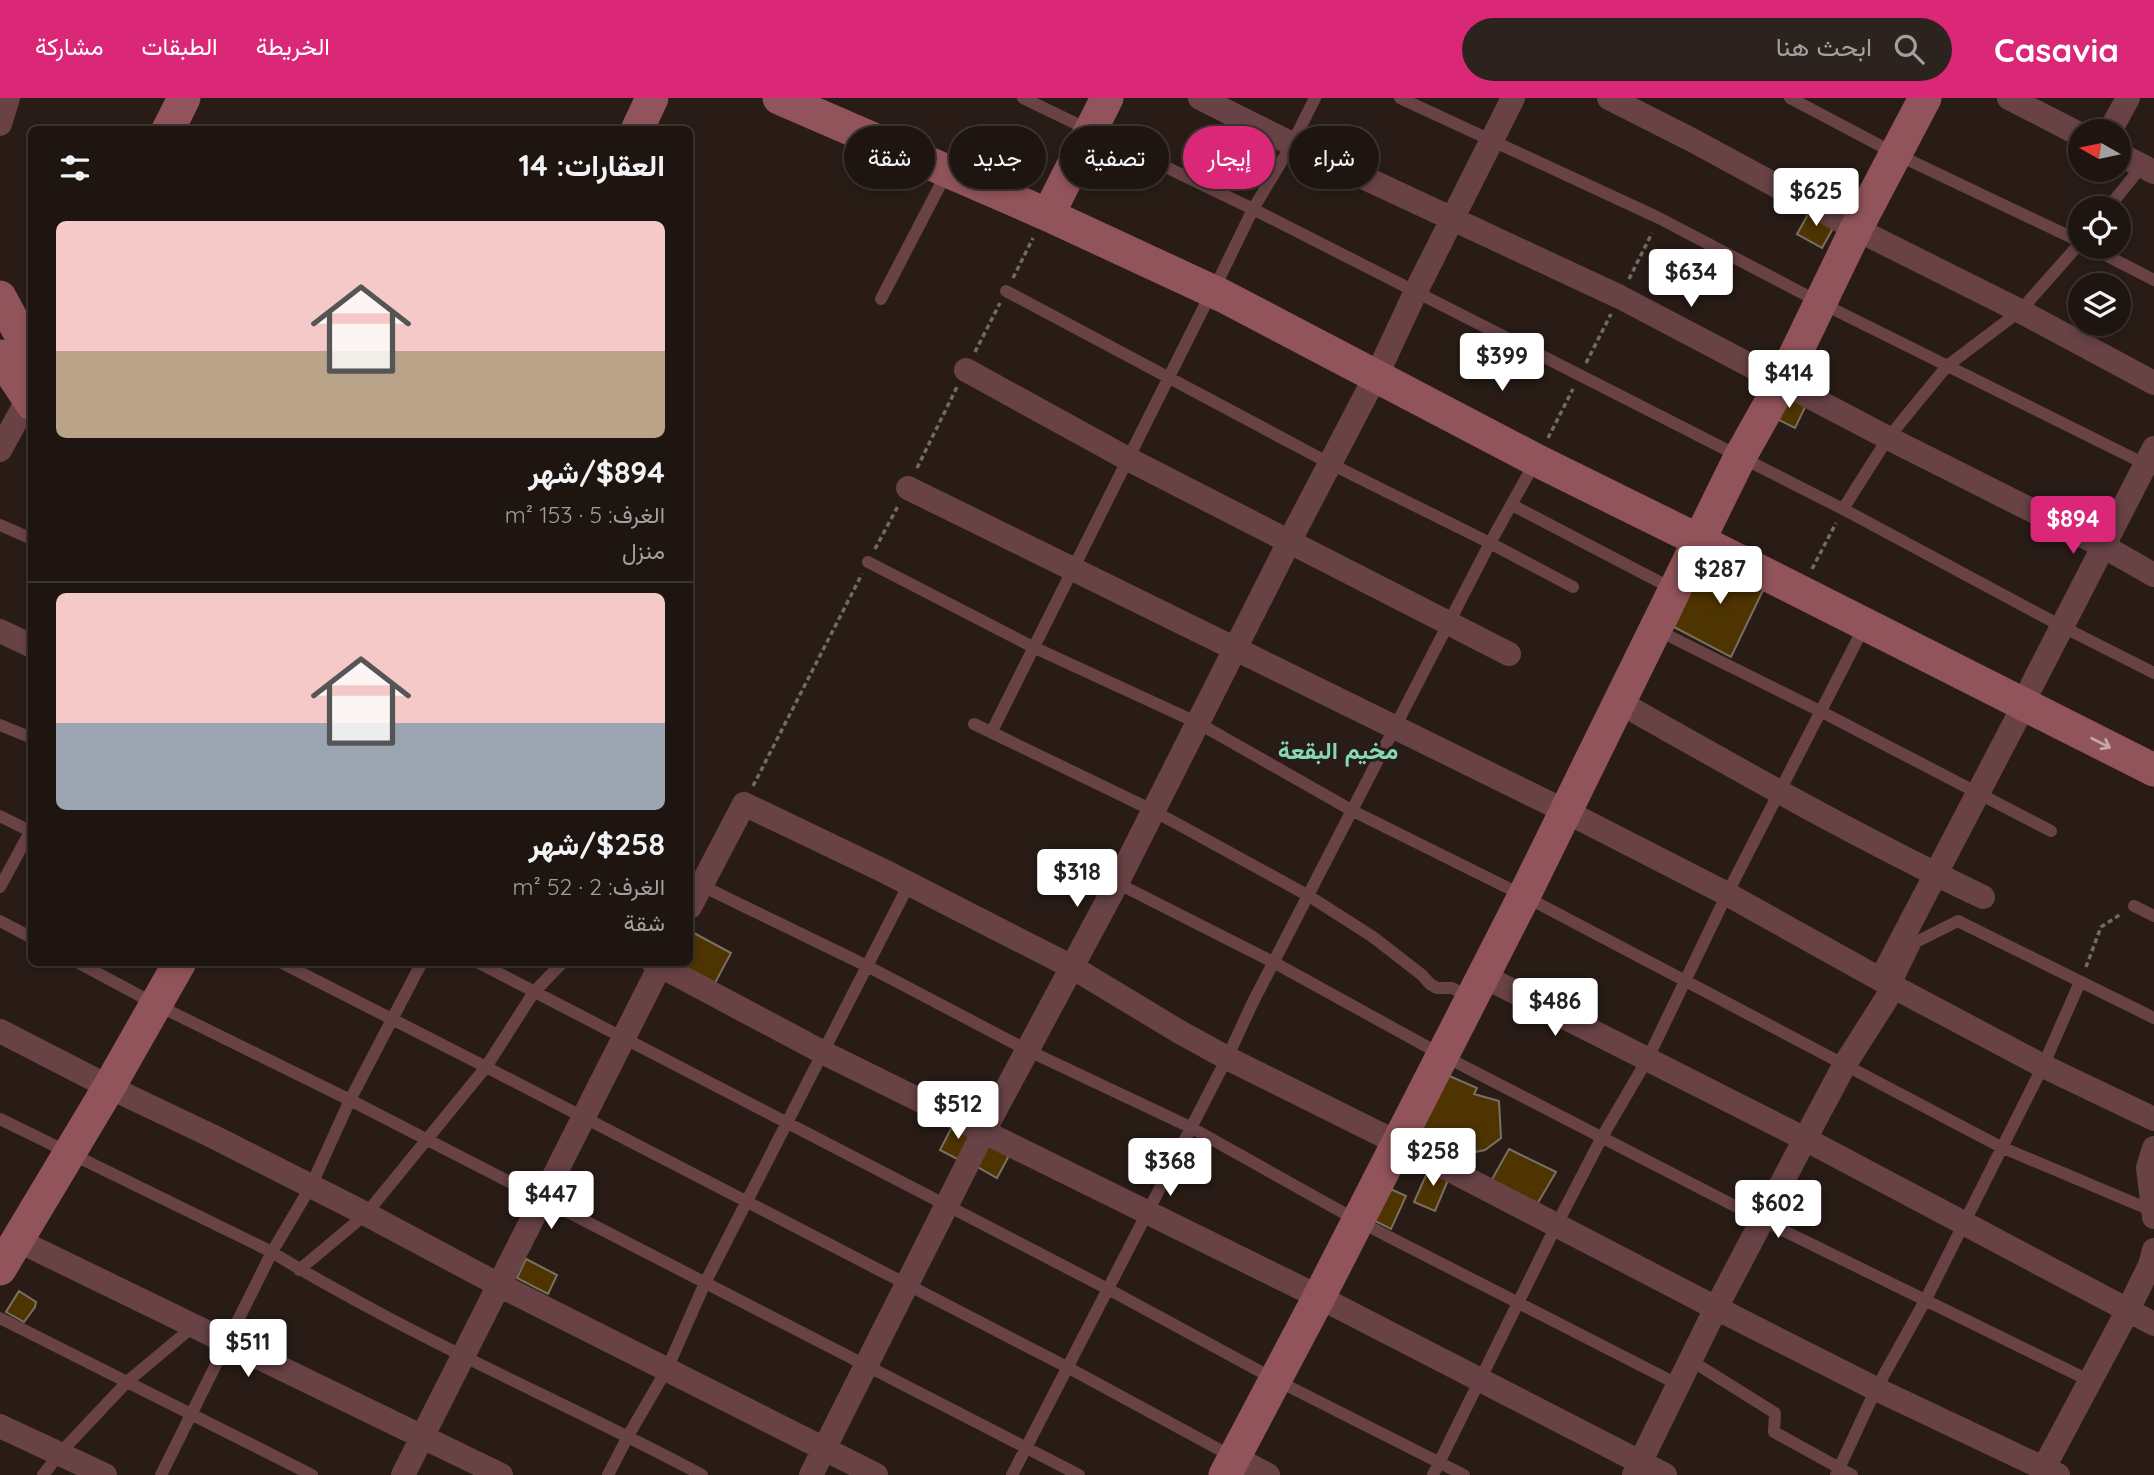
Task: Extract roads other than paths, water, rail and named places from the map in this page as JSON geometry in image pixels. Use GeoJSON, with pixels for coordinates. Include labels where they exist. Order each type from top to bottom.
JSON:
{"type":"FeatureCollection","features":[{"type":"Feature","properties":{"kind":"street"},"geometry":{"type":"LineString","coordinates":[[0,124],[8,98]]}},
{"type":"Feature","properties":{"kind":"street"},"geometry":{"type":"LineString","coordinates":[[170,126],[184,98]]}},
{"type":"Feature","properties":{"kind":"street"},"geometry":{"type":"LineString","coordinates":[[639,126],[652,98]]}},
{"type":"Feature","properties":{"kind":"street"},"geometry":{"type":"LineString","coordinates":[[779,98],[947,172],[1051,207]]}},
{"type":"Feature","properties":{"kind":"street"},"geometry":{"type":"LineString","coordinates":[[822,98],[1216,284],[1541,452],[1704,533],[1807,578],[2028,695],[2154,770]]}},
{"type":"Feature","properties":{"kind":"street"},"geometry":{"type":"LineString","coordinates":[[1092,126],[1107,98]]}},
{"type":"Feature","properties":{"kind":"street"},"geometry":{"type":"LineString","coordinates":[[1200,98],[1289,142]]}},
{"type":"Feature","properties":{"kind":"street"},"geometry":{"type":"LineString","coordinates":[[811,1475],[984,1131],[1117,883],[1236,650],[1513,98]]}},
{"type":"Feature","properties":{"kind":"street"},"geometry":{"type":"LineString","coordinates":[[1609,98],[2154,383]]}},
{"type":"Feature","properties":{"kind":"street"},"geometry":{"type":"LineString","coordinates":[[1268,1475],[1230,1466],[1478,987],[1740,457],[1782,382],[1856,229],[1925,98]]}},
{"type":"Feature","properties":{"kind":"street"},"geometry":{"type":"LineString","coordinates":[[2009,98],[2068,128]]}},
{"type":"Feature","properties":{"kind":"street"},"geometry":{"type":"LineString","coordinates":[[2117,119],[2128,98]]}},
{"type":"Feature","properties":{"kind":"street"},"geometry":{"type":"LineString","coordinates":[[2132,161],[2148,169]]}},
{"type":"Feature","properties":{"kind":"street"},"geometry":{"type":"LineString","coordinates":[[1379,185],[1620,297],[2154,575]]}},
{"type":"Feature","properties":{"kind":"street"},"geometry":{"type":"LineString","coordinates":[[1051,207],[1060,189]]}},
{"type":"Feature","properties":{"kind":"street"},"geometry":{"type":"LineString","coordinates":[[0,297],[28,349]]}},
{"type":"Feature","properties":{"kind":"street"},"geometry":{"type":"LineString","coordinates":[[0,356],[28,395]]}},
{"type":"Feature","properties":{"kind":"street"},"geometry":{"type":"LineString","coordinates":[[965,370],[1128,459],[1509,654]]}},
{"type":"Feature","properties":{"kind":"street"},"geometry":{"type":"LineString","coordinates":[[0,450],[28,401]]}},
{"type":"Feature","properties":{"kind":"street"},"geometry":{"type":"LineString","coordinates":[[1637,1469],[1716,1308],[1887,983],[1935,874],[2151,460]]}},
{"type":"Feature","properties":{"kind":"street"},"geometry":{"type":"LineString","coordinates":[[908,488],[1565,811],[1727,894],[2043,1066],[2154,1119]]}},
{"type":"Feature","properties":{"kind":"street"},"geometry":{"type":"LineString","coordinates":[[1704,533],[1865,625],[2154,746]]}},
{"type":"Feature","properties":{"kind":"street"},"geometry":{"type":"LineString","coordinates":[[0,631],[28,644]]}},
{"type":"Feature","properties":{"kind":"street"},"geometry":{"type":"LineString","coordinates":[[1619,702],[1779,792],[1983,897]]}},
{"type":"Feature","properties":{"kind":"street"},"geometry":{"type":"LineString","coordinates":[[693,891],[744,804],[1072,967],[1227,1058],[1876,1389],[2047,1473],[2090,1381],[2150,1265],[2154,1250]]}},
{"type":"Feature","properties":{"kind":"street"},"geometry":{"type":"LineString","coordinates":[[0,1269],[13,1237],[69,1154],[178,966]]}},
{"type":"Feature","properties":{"kind":"street"},"geometry":{"type":"LineString","coordinates":[[403,1475],[624,1039],[657,966]]}},
{"type":"Feature","properties":{"kind":"street"},"geometry":{"type":"LineString","coordinates":[[662,966],[824,1053],[1319,1297],[1479,1380],[1637,1469],[1665,1475]]}},
{"type":"Feature","properties":{"kind":"street"},"geometry":{"type":"LineString","coordinates":[[1478,987],[1647,1060],[1805,1139],[2154,1324]]}},
{"type":"Feature","properties":{"kind":"street"},"geometry":{"type":"LineString","coordinates":[[0,1031],[311,1186],[499,1285],[876,1475]]}},
{"type":"Feature","properties":{"kind":"street"},"geometry":{"type":"LineString","coordinates":[[2153,1214],[2148,1168],[2154,1148]]}},
{"type":"Feature","properties":{"kind":"street"},"geometry":{"type":"LineString","coordinates":[[13,1237],[501,1475]]}},
{"type":"Feature","properties":{"kind":"street"},"geometry":{"type":"LineString","coordinates":[[0,1426],[105,1475]]}},
{"type":"Feature","properties":{"kind":"lane"},"geometry":{"type":"LineString","coordinates":[[1023,98],[1077,126]]}},
{"type":"Feature","properties":{"kind":"lane"},"geometry":{"type":"LineString","coordinates":[[1301,126],[1315,98]]}},
{"type":"Feature","properties":{"kind":"lane"},"geometry":{"type":"LineString","coordinates":[[1400,98],[1659,218],[1947,366],[2151,460]]}},
{"type":"Feature","properties":{"kind":"lane"},"geometry":{"type":"LineString","coordinates":[[1790,98],[1896,154],[2068,236]]}},
{"type":"Feature","properties":{"kind":"lane"},"geometry":{"type":"LineString","coordinates":[[992,731],[1252,209],[1289,149]]}},
{"type":"Feature","properties":{"kind":"lane"},"geometry":{"type":"LineString","coordinates":[[2120,196],[2148,169]]}},
{"type":"Feature","properties":{"kind":"lane"},"geometry":{"type":"LineString","coordinates":[[1169,170],[1252,209],[1843,509],[2154,673]]}},
{"type":"Feature","properties":{"kind":"lane"},"geometry":{"type":"LineString","coordinates":[[881,299],[947,172]]}},
{"type":"Feature","properties":{"kind":"lane"},"geometry":{"type":"LineString","coordinates":[[1843,509],[1888,438],[1947,366],[2020,312],[2068,257]]}},
{"type":"Feature","properties":{"kind":"lane"},"geometry":{"type":"LineString","coordinates":[[2113,259],[2154,280]]}},
{"type":"Feature","properties":{"kind":"lane"},"geometry":{"type":"LineString","coordinates":[[1006,291],[1329,463],[1573,587]]}},
{"type":"Feature","properties":{"kind":"lane"},"geometry":{"type":"LineString","coordinates":[[1012,1475],[1490,543],[1541,452]]}},
{"type":"Feature","properties":{"kind":"lane"},"geometry":{"type":"LineString","coordinates":[[1512,505],[1674,590]]}},
{"type":"Feature","properties":{"kind":"lane"},"geometry":{"type":"LineString","coordinates":[[0,524],[28,537]]}},
{"type":"Feature","properties":{"kind":"lane"},"geometry":{"type":"LineString","coordinates":[[868,562],[1034,647],[1198,723],[1353,811],[1524,896],[2001,1147],[2153,1214]]}},
{"type":"Feature","properties":{"kind":"lane"},"geometry":{"type":"LineString","coordinates":[[1433,1475],[1557,1224],[1602,1137],[1647,1060],[1684,979],[1865,625]]}},
{"type":"Feature","properties":{"kind":"lane"},"geometry":{"type":"LineString","coordinates":[[1655,629],[2052,831]]}},
{"type":"Feature","properties":{"kind":"lane"},"geometry":{"type":"LineString","coordinates":[[0,724],[28,736]]}},
{"type":"Feature","properties":{"kind":"lane"},"geometry":{"type":"LineString","coordinates":[[974,724],[1152,810],[1309,896],[1373,937],[1437,988],[1478,987]]}},
{"type":"Feature","properties":{"kind":"lane"},"geometry":{"type":"LineString","coordinates":[[0,816],[28,830]]}},
{"type":"Feature","properties":{"kind":"lane"},"geometry":{"type":"LineString","coordinates":[[0,887],[28,836]]}},
{"type":"Feature","properties":{"kind":"lane"},"geometry":{"type":"LineString","coordinates":[[1117,883],[1275,963],[1442,1055],[1762,1220],[2090,1381]]}},
{"type":"Feature","properties":{"kind":"lane"},"geometry":{"type":"LineString","coordinates":[[608,1475],[667,1369],[705,1283],[909,884]]}},
{"type":"Feature","properties":{"kind":"lane"},"geometry":{"type":"LineString","coordinates":[[693,891],[867,966],[1027,1050],[1190,1127],[1358,1221],[1679,1385]]}},
{"type":"Feature","properties":{"kind":"lane"},"geometry":{"type":"LineString","coordinates":[[2134,906],[2154,916]]}},
{"type":"Feature","properties":{"kind":"lane"},"geometry":{"type":"LineString","coordinates":[[0,921],[28,936]]}},
{"type":"Feature","properties":{"kind":"lane"},"geometry":{"type":"LineString","coordinates":[[1887,983],[1916,942],[1958,921],[2154,1018]]}},
{"type":"Feature","properties":{"kind":"lane"},"geometry":{"type":"LineString","coordinates":[[84,966],[1079,1475]]}},
{"type":"Feature","properties":{"kind":"lane"},"geometry":{"type":"LineString","coordinates":[[287,966],[1068,1367],[1230,1466]]}},
{"type":"Feature","properties":{"kind":"lane"},"geometry":{"type":"LineString","coordinates":[[161,1475],[272,1252],[311,1186],[350,1100],[420,966]]}},
{"type":"Feature","properties":{"kind":"lane"},"geometry":{"type":"LineString","coordinates":[[485,966],[1108,1289],[1274,1379],[1464,1475]]}},
{"type":"Feature","properties":{"kind":"lane"},"geometry":{"type":"LineString","coordinates":[[299,1270],[366,1214],[486,1067],[534,992],[559,966]]}},
{"type":"Feature","properties":{"kind":"lane"},"geometry":{"type":"LineString","coordinates":[[1837,1472],[1876,1389],[1926,1299],[2043,1066],[2080,982]]}},
{"type":"Feature","properties":{"kind":"lane"},"geometry":{"type":"LineString","coordinates":[[0,1119],[272,1252],[299,1270],[462,1357],[628,1436],[702,1475]]}},
{"type":"Feature","properties":{"kind":"lane"},"geometry":{"type":"LineString","coordinates":[[0,1318],[312,1475]]}},
{"type":"Feature","properties":{"kind":"lane"},"geometry":{"type":"LineString","coordinates":[[43,1475],[60,1453],[128,1381],[195,1325]]}},
{"type":"Feature","properties":{"kind":"lane"},"geometry":{"type":"LineString","coordinates":[[1690,1360],[1775,1413],[1774,1432],[1837,1472],[1852,1475]]}},
{"type":"Feature","properties":{"kind":"district","name":"مخيم البقعة"},"geometry":{"type":"Point","coordinates":[1338,751]}}]}
